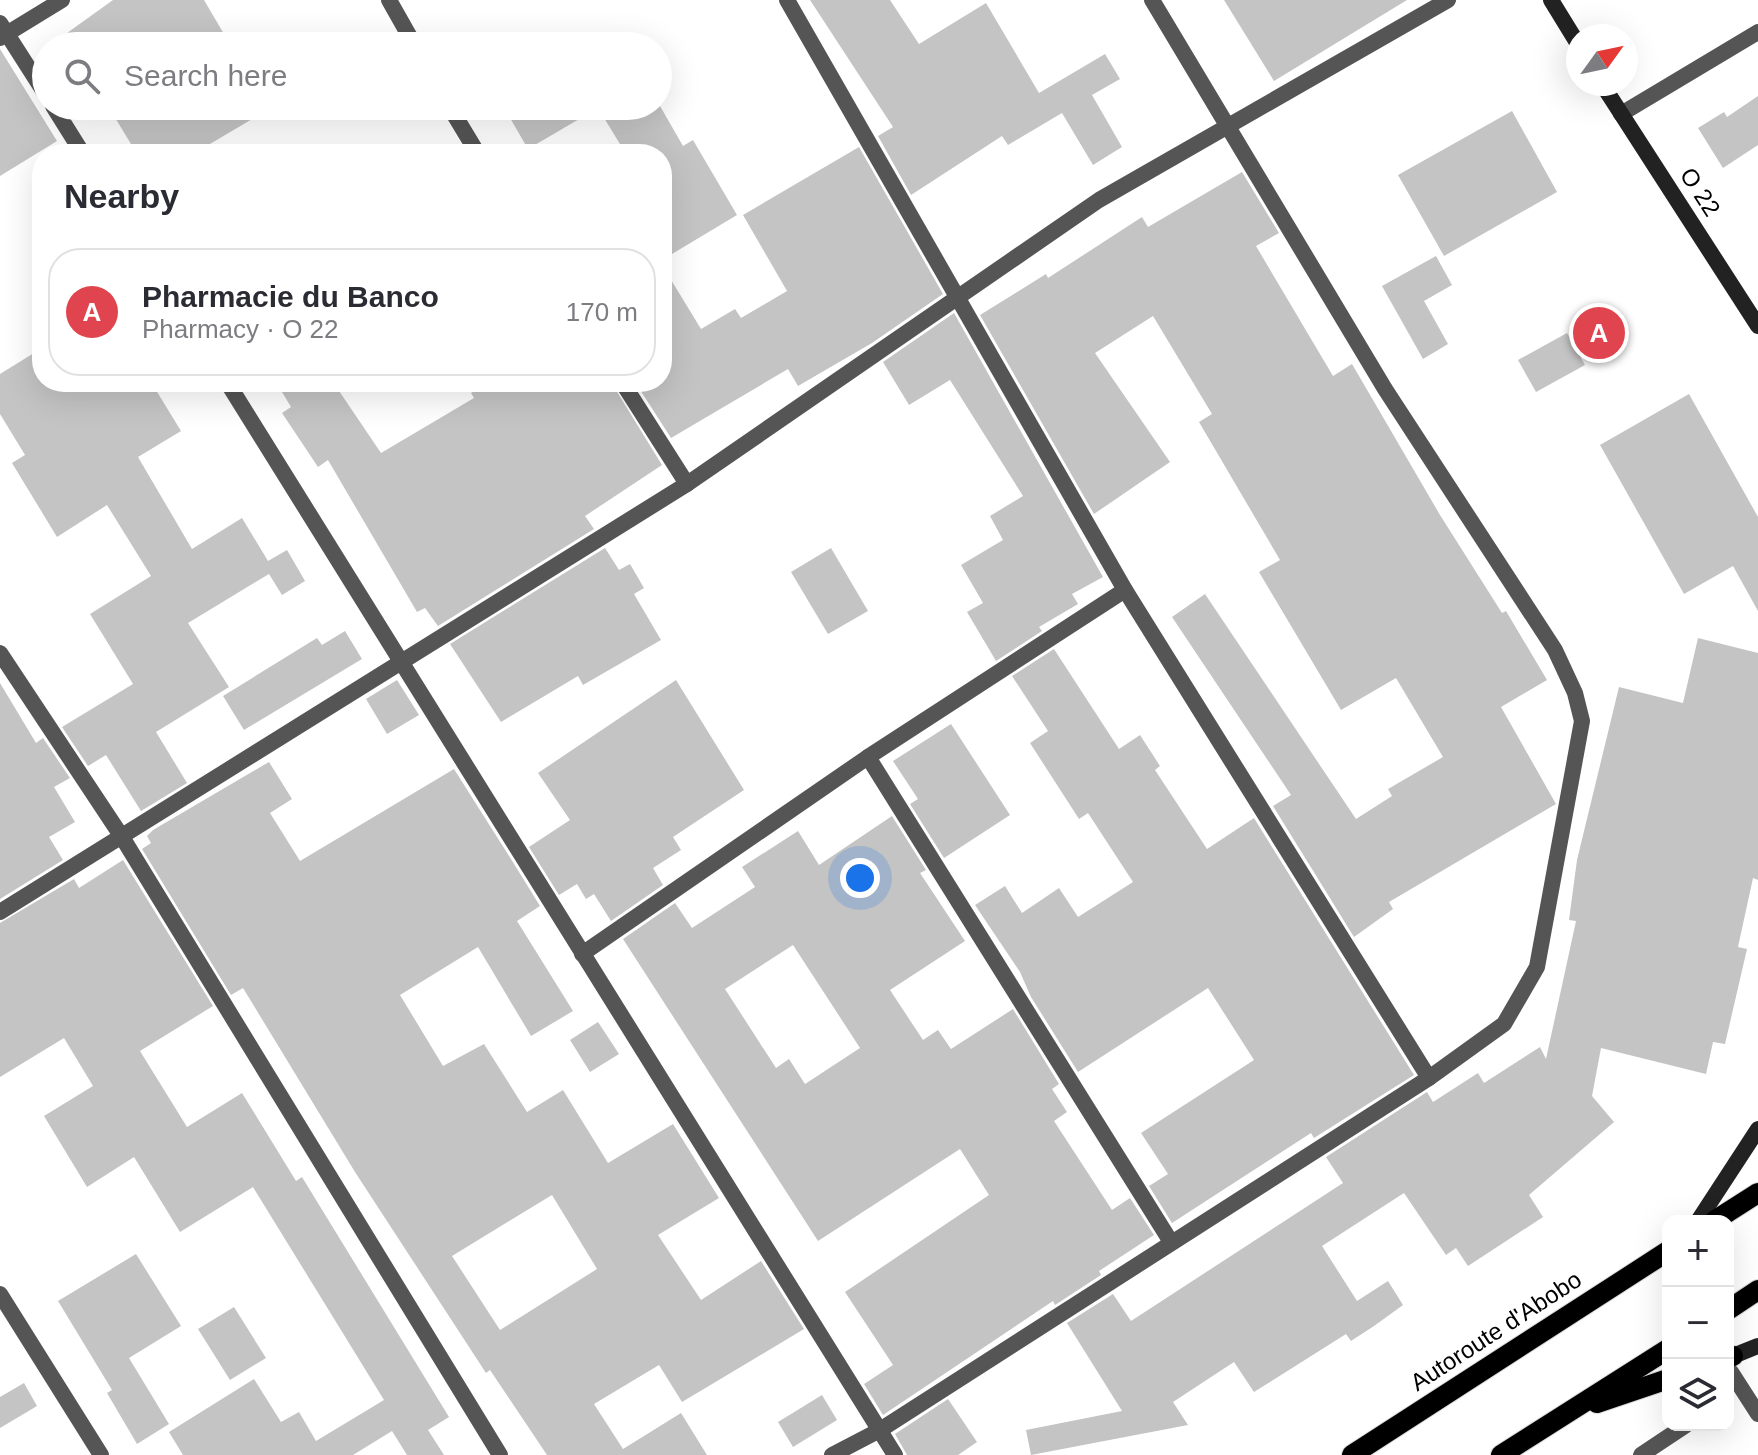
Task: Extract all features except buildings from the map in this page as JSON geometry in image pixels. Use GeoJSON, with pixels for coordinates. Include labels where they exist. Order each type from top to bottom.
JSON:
{"type":"FeatureCollection","features":[{"type":"Feature","properties":{"kind":"main road"},"geometry":{"type":"LineString","coordinates":[[1723,1215],[1758,1193]]}},
{"type":"Feature","properties":{"kind":"main road","name":"Autoroute d'Abobo"},"geometry":{"type":"LineString","coordinates":[[1352,1455],[1662,1255]]}},
{"type":"Feature","properties":{"kind":"main road"},"geometry":{"type":"LineString","coordinates":[[1734,1306],[1758,1290]]}},
{"type":"Feature","properties":{"kind":"main road"},"geometry":{"type":"LineString","coordinates":[[1501,1455],[1662,1353]]}},
{"type":"Feature","properties":{"kind":"main road"},"geometry":{"type":"LineString","coordinates":[[1567,1414],[1662,1381]]}},
{"type":"Feature","properties":{"kind":"street"},"geometry":{"type":"LineString","coordinates":[[32,75],[2,31],[62,0]]}},
{"type":"Feature","properties":{"kind":"street"},"geometry":{"type":"LineString","coordinates":[[389,0],[407,32]]}},
{"type":"Feature","properties":{"kind":"street"},"geometry":{"type":"LineString","coordinates":[[787,0],[1125,590],[1429,1078]]}},
{"type":"Feature","properties":{"kind":"street"},"geometry":{"type":"LineString","coordinates":[[832,1455],[880,1430],[1429,1078],[1504,1024],[1537,967],[1582,721],[1575,693],[1555,650],[1385,389],[1152,0]]}},
{"type":"Feature","properties":{"kind":"street"},"geometry":{"type":"LineString","coordinates":[[0,912],[687,484],[1099,200],[1448,0]]}},
{"type":"Feature","properties":{"kind":"street"},"geometry":{"type":"LineString","coordinates":[[1551,0],[1566,24]]}},
{"type":"Feature","properties":{"kind":"street"},"geometry":{"type":"LineString","coordinates":[[1621,114],[1758,32]]}},
{"type":"Feature","properties":{"kind":"street","name":"O 22"},"geometry":{"type":"LineString","coordinates":[[1610,96],[1758,326]]}},
{"type":"Feature","properties":{"kind":"street"},"geometry":{"type":"LineString","coordinates":[[62,120],[77,144]]}},
{"type":"Feature","properties":{"kind":"street"},"geometry":{"type":"LineString","coordinates":[[457,120],[472,144]]}},
{"type":"Feature","properties":{"kind":"street"},"geometry":{"type":"LineString","coordinates":[[233,392],[895,1455]]}},
{"type":"Feature","properties":{"kind":"street"},"geometry":{"type":"LineString","coordinates":[[628,392],[687,484]]}},
{"type":"Feature","properties":{"kind":"street"},"geometry":{"type":"LineString","coordinates":[[582,954],[868,757],[1125,590]]}},
{"type":"Feature","properties":{"kind":"street"},"geometry":{"type":"LineString","coordinates":[[0,653],[122,837],[500,1455]]}},
{"type":"Feature","properties":{"kind":"street"},"geometry":{"type":"LineString","coordinates":[[868,757],[1171,1242]]}},
{"type":"Feature","properties":{"kind":"street"},"geometry":{"type":"LineString","coordinates":[[1702,1215],[1758,1129]]}},
{"type":"Feature","properties":{"kind":"street"},"geometry":{"type":"LineString","coordinates":[[0,1294],[101,1455]]}},
{"type":"Feature","properties":{"kind":"street"},"geometry":{"type":"LineString","coordinates":[[1734,1363],[1758,1346]]}},
{"type":"Feature","properties":{"kind":"street"},"geometry":{"type":"LineString","coordinates":[[1734,1373],[1758,1414]]}},
{"type":"Feature","properties":{"kind":"street"},"geometry":{"type":"LineString","coordinates":[[1641,1455],[1677,1431]]}},
{"type":"Feature","properties":{"kind":"place","name":"Pharmacie du Banco"},"geometry":{"type":"Point","coordinates":[1599,333]}}]}
